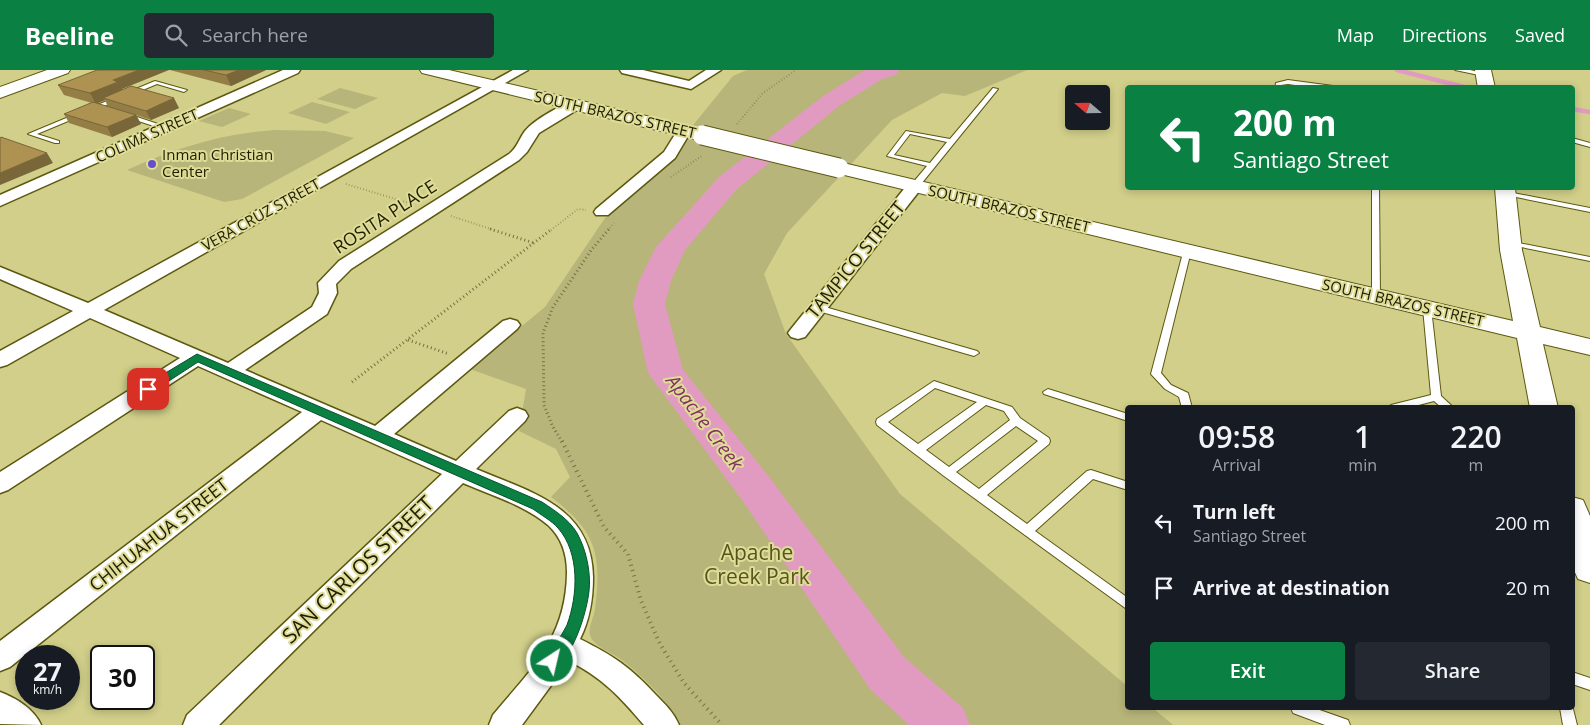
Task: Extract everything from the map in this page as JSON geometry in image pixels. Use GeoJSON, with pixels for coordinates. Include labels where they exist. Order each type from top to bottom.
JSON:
{"type":"FeatureCollection","features":[{"type":"Feature","properties":{"kind":"street"},"geometry":{"type":"LineString","coordinates":[[0,93],[62,70]]}},
{"type":"Feature","properties":{"kind":"street","name":"COLIMA STREET"},"geometry":{"type":"LineString","coordinates":[[0,201],[294,70]]}},
{"type":"Feature","properties":{"kind":"street","name":"SOUTH BRAZOS STREET"},"geometry":{"type":"LineString","coordinates":[[428,70],[575,105],[697,140],[839,168],[1590,347]]}},
{"type":"Feature","properties":{"kind":"street","name":"VERA CRUZ STREET"},"geometry":{"type":"LineString","coordinates":[[0,360],[522,70]]}},
{"type":"Feature","properties":{"kind":"street"},"geometry":{"type":"LineString","coordinates":[[626,70],[691,85],[715,70]]}},
{"type":"Feature","properties":{"kind":"street","name":"ROSITA PLACE"},"geometry":{"type":"LineString","coordinates":[[230,371],[320,310],[328,293],[327,283],[345,265],[514,157],[522,151],[530,134],[575,105]]}},
{"type":"Feature","properties":{"kind":"street"},"geometry":{"type":"LineString","coordinates":[[602,212],[670,155],[697,140]]}},
{"type":"Feature","properties":{"kind":"street","name":"TAMPICO STREET"},"geometry":{"type":"LineString","coordinates":[[798,332],[914,187]]}},
{"type":"Feature","properties":{"kind":"street"},"geometry":{"type":"LineString","coordinates":[[1506,190],[1511,243],[1543,405]]}},
{"type":"Feature","properties":{"kind":"street"},"geometry":{"type":"LineString","coordinates":[[0,272],[538,506],[562,523],[574,539],[580,555],[582,590],[575,623],[564,645],[504,725]]}},
{"type":"Feature","properties":{"kind":"street"},"geometry":{"type":"LineString","coordinates":[[378,436],[510,325]]}},
{"type":"Feature","properties":{"kind":"street"},"geometry":{"type":"LineString","coordinates":[[0,484],[197,357]]}},
{"type":"Feature","properties":{"kind":"street","name":"CHIHUAHUA STREET"},"geometry":{"type":"LineString","coordinates":[[0,658],[318,411]]}},
{"type":"Feature","properties":{"kind":"street","name":"SAN CARLOS STREET"},"geometry":{"type":"LineString","coordinates":[[198,725],[517,416]]}},
{"type":"Feature","properties":{"kind":"street"},"geometry":{"type":"LineString","coordinates":[[1575,523],[1590,569]]}},
{"type":"Feature","properties":{"kind":"street"},"geometry":{"type":"LineString","coordinates":[[564,645],[596,661],[622,679],[664,725]]}},
{"type":"Feature","properties":{"kind":"street"},"geometry":{"type":"LineString","coordinates":[[0,706],[26,725]]}},
{"type":"Feature","properties":{"kind":"lane"},"geometry":{"type":"LineString","coordinates":[[1458,70],[1485,77]]}},
{"type":"Feature","properties":{"kind":"lane"},"geometry":{"type":"LineString","coordinates":[[57,142],[31,134],[158,82],[184,90]]}},
{"type":"Feature","properties":{"kind":"lane"},"geometry":{"type":"LineString","coordinates":[[1278,85],[1288,82],[1310,85]]}},
{"type":"Feature","properties":{"kind":"lane"},"geometry":{"type":"LineString","coordinates":[[914,187],[995,89]]}},
{"type":"Feature","properties":{"kind":"lane"},"geometry":{"type":"LineString","coordinates":[[98,107],[106,109]]}},
{"type":"Feature","properties":{"kind":"lane"},"geometry":{"type":"LineString","coordinates":[[115,112],[165,128]]}},
{"type":"Feature","properties":{"kind":"lane"},"geometry":{"type":"LineString","coordinates":[[932,165],[890,156],[908,132],[951,141]]}},
{"type":"Feature","properties":{"kind":"lane"},"geometry":{"type":"LineString","coordinates":[[1575,141],[1590,145]]}},
{"type":"Feature","properties":{"kind":"lane"},"geometry":{"type":"LineString","coordinates":[[1376,190],[1376,296]]}},
{"type":"Feature","properties":{"kind":"lane"},"geometry":{"type":"LineString","coordinates":[[1506,190],[1590,210]]}},
{"type":"Feature","properties":{"kind":"lane"},"geometry":{"type":"LineString","coordinates":[[1511,243],[1590,259]]}},
{"type":"Feature","properties":{"kind":"lane"},"geometry":{"type":"LineString","coordinates":[[1186,405],[1184,395],[1168,387],[1156,374],[1187,251]]}},
{"type":"Feature","properties":{"kind":"lane"},"geometry":{"type":"LineString","coordinates":[[818,308],[974,353]]}},
{"type":"Feature","properties":{"kind":"lane"},"geometry":{"type":"LineString","coordinates":[[1428,308],[1436,397],[1445,405]]}},
{"type":"Feature","properties":{"kind":"lane"},"geometry":{"type":"LineString","coordinates":[[979,495],[1046,441],[1016,421],[1008,409],[934,384],[881,422],[1027,531],[1125,603]]}},
{"type":"Feature","properties":{"kind":"lane"},"geometry":{"type":"LineString","coordinates":[[1048,392],[1125,417]]}},
{"type":"Feature","properties":{"kind":"lane"},"geometry":{"type":"LineString","coordinates":[[1416,405],[1436,397]]}},
{"type":"Feature","properties":{"kind":"lane"},"geometry":{"type":"LineString","coordinates":[[918,450],[985,401]]}},
{"type":"Feature","properties":{"kind":"lane"},"geometry":{"type":"LineString","coordinates":[[948,472],[1016,421]]}},
{"type":"Feature","properties":{"kind":"lane"},"geometry":{"type":"LineString","coordinates":[[1027,531],[1091,474],[1125,485]]}},
{"type":"Feature","properties":{"kind":"lane"},"geometry":{"type":"LineString","coordinates":[[1575,679],[1590,684]]}},
{"type":"Feature","properties":{"kind":"lane"},"geometry":{"type":"LineString","coordinates":[[1303,710],[1344,725]]}},
{"type":"Feature","properties":{"kind":"lane"},"geometry":{"type":"LineString","coordinates":[[1567,710],[1570,725]]}},
{"type":"Feature","properties":{"kind":"path"},"geometry":{"type":"LineString","coordinates":[[735,128],[746,110],[757,98],[777,80],[796,70]]}},
{"type":"Feature","properties":{"kind":"path"},"geometry":{"type":"LineString","coordinates":[[667,180],[697,140]]}},
{"type":"Feature","properties":{"kind":"path"},"geometry":{"type":"LineString","coordinates":[[338,182],[417,206]]}},
{"type":"Feature","properties":{"kind":"path"},"geometry":{"type":"LineString","coordinates":[[352,382],[578,209]]}},
{"type":"Feature","properties":{"kind":"path"},"geometry":{"type":"LineString","coordinates":[[448,215],[534,243]]}},
{"type":"Feature","properties":{"kind":"path"},"geometry":{"type":"LineString","coordinates":[[620,217],[592,249],[553,307],[543,333],[544,405],[552,425],[571,457],[604,527],[628,554],[641,601],[660,644],[684,683],[722,725]]}},
{"type":"Feature","properties":{"kind":"path"},"geometry":{"type":"LineString","coordinates":[[408,340],[454,355],[447,360]]}},
{"type":"Feature","properties":{"kind":"green space","name":"Apache Creek Park"},"geometry":{"type":"Polygon","coordinates":[[[747,70],[1027,70],[965,96],[942,93],[892,120],[787,233],[764,274],[786,334],[900,494],[1125,684],[1125,710],[1155,710],[1173,725],[681,725],[666,703],[646,681],[622,660],[599,646],[592,639],[590,629],[597,590],[596,558],[593,545],[578,521],[551,497],[570,477],[556,449],[519,431],[526,389],[470,369],[545,307],[605,218],[676,158],[694,124],[733,76],[747,70]]]}},
{"type":"Feature","properties":{"kind":"green space"},"geometry":{"type":"Polygon","coordinates":[[[340,88],[378,98],[355,109],[317,99],[340,88]]]}},
{"type":"Feature","properties":{"kind":"green space"},"geometry":{"type":"Polygon","coordinates":[[[312,102],[350,112],[326,124],[288,113],[312,102]]]}},
{"type":"Feature","properties":{"kind":"green space"},"geometry":{"type":"Polygon","coordinates":[[[229,108],[251,114],[222,127],[199,121],[229,108]]]}},
{"type":"Feature","properties":{"kind":"green space"},"geometry":{"type":"Polygon","coordinates":[[[275,130],[325,131],[354,138],[242,199],[224,202],[127,170],[199,143],[236,135],[275,130]]]}},
{"type":"Feature","properties":{"kind":"building"},"geometry":{"type":"Polygon","coordinates":[[[97,70],[139,70],[113,80],[118,82],[90,93],[58,85],[97,70]]]}},
{"type":"Feature","properties":{"kind":"building"},"geometry":{"type":"Polygon","coordinates":[[[204,70],[239,70],[226,75],[204,70]]]}},
{"type":"Feature","properties":{"kind":"building"},"geometry":{"type":"Polygon","coordinates":[[[131,86],[174,98],[146,111],[103,98],[131,86]]]}},
{"type":"Feature","properties":{"kind":"building"},"geometry":{"type":"Polygon","coordinates":[[[93,102],[136,115],[107,127],[64,114],[93,102]]]}},
{"type":"Feature","properties":{"kind":"building"},"geometry":{"type":"Polygon","coordinates":[[[1,137],[47,153],[0,173],[1,137]]]}},
{"type":"Feature","properties":{"kind":"waterway","name":"Apache Creek"},"geometry":{"type":"LineString","coordinates":[[888,70],[874,74],[831,101],[728,183],[671,247],[655,281],[649,304],[666,373],[756,489],[887,673],[945,725]]}},
{"type":"Feature","properties":{"kind":"waterway"},"geometry":{"type":"LineString","coordinates":[[1397,70],[1456,85]]}},
{"type":"Feature","properties":{"kind":"waterway"},"geometry":{"type":"LineString","coordinates":[[1575,110],[1590,112]]}},
{"type":"Feature","properties":{"kind":"place","name":"Inman Christian Center"},"geometry":{"type":"Point","coordinates":[152,164]}},
{"type":"Feature","properties":{"kind":"route"},"geometry":{"type":"LineString","coordinates":[[148,389],[197,357],[538,506],[562,523],[574,539],[580,555],[582,590],[575,623],[564,645],[552,661]]}}]}
